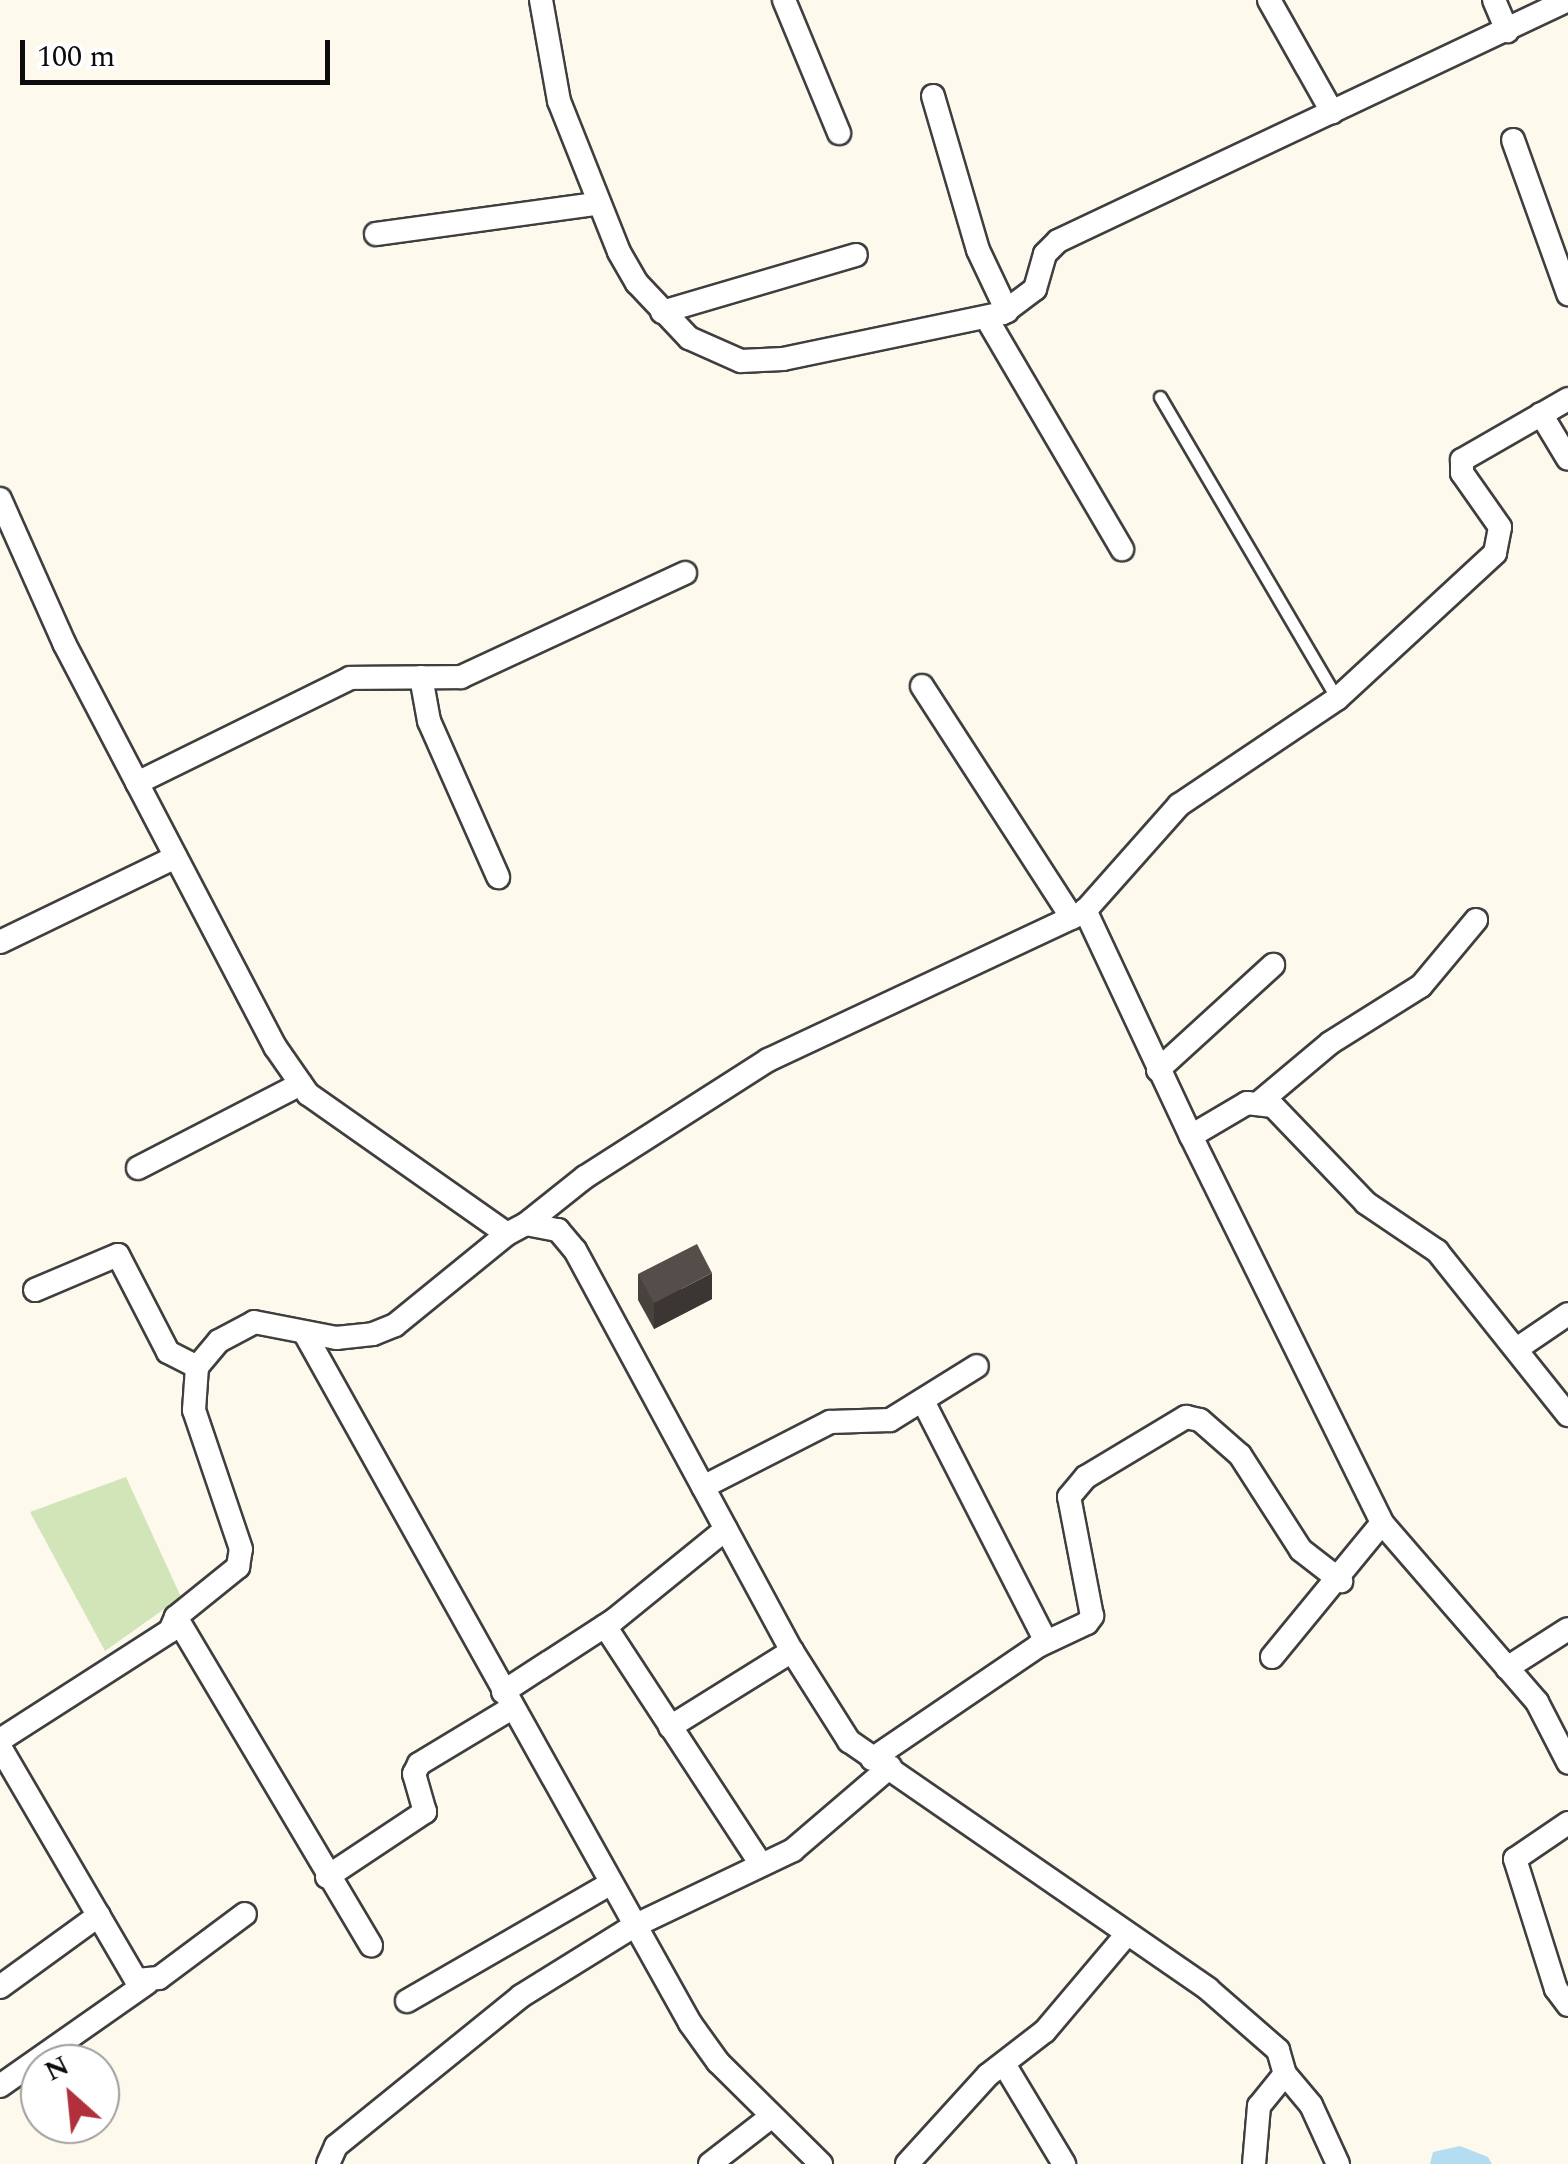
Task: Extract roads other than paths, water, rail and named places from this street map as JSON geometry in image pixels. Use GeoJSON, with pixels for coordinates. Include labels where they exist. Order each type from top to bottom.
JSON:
{"type":"FeatureCollection","features":[{"type":"Feature","properties":{"kind":"street"},"geometry":{"type":"LineString","coordinates":[[541,0],[553,80],[596,204],[638,282],[689,338],[741,361],[997,315],[1035,289],[1046,254],[1058,240],[1568,0]]}},
{"type":"Feature","properties":{"kind":"street"},"geometry":{"type":"LineString","coordinates":[[784,0],[839,133]]}},
{"type":"Feature","properties":{"kind":"street"},"geometry":{"type":"LineString","coordinates":[[1269,0],[1332,112]]}},
{"type":"Feature","properties":{"kind":"street"},"geometry":{"type":"LineString","coordinates":[[1494,0],[1506,31]]}},
{"type":"Feature","properties":{"kind":"street"},"geometry":{"type":"LineString","coordinates":[[933,96],[997,315],[1122,549]]}},
{"type":"Feature","properties":{"kind":"street"},"geometry":{"type":"LineString","coordinates":[[1513,140],[1568,294]]}},
{"type":"Feature","properties":{"kind":"street"},"geometry":{"type":"LineString","coordinates":[[376,234],[596,204]]}},
{"type":"Feature","properties":{"kind":"street"},"geometry":{"type":"LineString","coordinates":[[662,312],[856,255]]}},
{"type":"Feature","properties":{"kind":"street"},"geometry":{"type":"LineString","coordinates":[[147,1983],[136,1980],[0,1744],[170,1631],[176,1617],[238,1567],[241,1549],[194,1410],[197,1367],[218,1341],[254,1322],[352,1338],[395,1326],[585,1177],[768,1060],[1078,914],[1179,805],[1337,699],[1494,553],[1500,526],[1460,464],[1568,399]]}},
{"type":"Feature","properties":{"kind":"street"},"geometry":{"type":"LineString","coordinates":[[1541,414],[1568,459]]}},
{"type":"Feature","properties":{"kind":"street"},"geometry":{"type":"LineString","coordinates":[[2,510],[64,643],[301,1084],[516,1229],[558,1230],[575,1250],[792,1651],[849,1741],[927,1800],[1208,1989],[1278,2050],[1286,2074],[1311,2105],[1338,2164]]}},
{"type":"Feature","properties":{"kind":"street"},"geometry":{"type":"LineString","coordinates":[[137,783],[350,678],[480,671],[685,573]]}},
{"type":"Feature","properties":{"kind":"street"},"geometry":{"type":"LineString","coordinates":[[421,677],[429,721],[498,877]]}},
{"type":"Feature","properties":{"kind":"street"},"geometry":{"type":"LineString","coordinates":[[922,686],[1078,914],[1382,1524],[1538,1702],[1568,1762]]}},
{"type":"Feature","properties":{"kind":"street"},"geometry":{"type":"LineString","coordinates":[[0,942],[176,856]]}},
{"type":"Feature","properties":{"kind":"street"},"geometry":{"type":"LineString","coordinates":[[1191,1136],[1261,1102],[1330,1043],[1420,986],[1476,920]]}},
{"type":"Feature","properties":{"kind":"street"},"geometry":{"type":"LineString","coordinates":[[1158,1070],[1274,965]]}},
{"type":"Feature","properties":{"kind":"street"},"geometry":{"type":"LineString","coordinates":[[138,1168],[301,1084]]}},
{"type":"Feature","properties":{"kind":"street"},"geometry":{"type":"LineString","coordinates":[[1261,1102],[1273,1106],[1366,1202],[1438,1251],[1568,1416]]}},
{"type":"Feature","properties":{"kind":"street"},"geometry":{"type":"LineString","coordinates":[[36,1290],[118,1255],[168,1352],[197,1367]]}},
{"type":"Feature","properties":{"kind":"street"},"geometry":{"type":"LineString","coordinates":[[1518,1348],[1568,1314]]}},
{"type":"Feature","properties":{"kind":"street"},"geometry":{"type":"LineString","coordinates":[[304,1332],[610,1884],[718,2062],[821,2164]]}},
{"type":"Feature","properties":{"kind":"street"},"geometry":{"type":"LineString","coordinates":[[703,1487],[830,1422],[879,1424],[924,1405],[977,1366]]}},
{"type":"Feature","properties":{"kind":"street"},"geometry":{"type":"LineString","coordinates":[[924,1405],[1046,1642]]}},
{"type":"Feature","properties":{"kind":"street"},"geometry":{"type":"LineString","coordinates":[[328,2164],[336,2146],[501,2010],[634,1926],[808,1840],[881,1763],[1046,1642],[1092,1616],[1066,1509],[1074,1486],[1186,1417],[1200,1420],[1240,1455],[1301,1550],[1341,1581]]}},
{"type":"Feature","properties":{"kind":"street"},"geometry":{"type":"LineString","coordinates":[[1272,1657],[1341,1581],[1382,1524]]}},
{"type":"Feature","properties":{"kind":"street"},"geometry":{"type":"LineString","coordinates":[[327,1877],[426,1812],[414,1774],[420,1764],[605,1626],[726,1529]]}},
{"type":"Feature","properties":{"kind":"street"},"geometry":{"type":"LineString","coordinates":[[176,1617],[371,1946]]}},
{"type":"Feature","properties":{"kind":"street"},"geometry":{"type":"LineString","coordinates":[[605,1626],[761,1864]]}},
{"type":"Feature","properties":{"kind":"street"},"geometry":{"type":"LineString","coordinates":[[1506,1668],[1568,1629]]}},
{"type":"Feature","properties":{"kind":"street"},"geometry":{"type":"LineString","coordinates":[[670,1727],[792,1651]]}},
{"type":"Feature","properties":{"kind":"street"},"geometry":{"type":"LineString","coordinates":[[1568,1822],[1515,1860],[1556,1988],[1568,2005]]}},
{"type":"Feature","properties":{"kind":"street"},"geometry":{"type":"LineString","coordinates":[[408,2001],[610,1884]]}},
{"type":"Feature","properties":{"kind":"street"},"geometry":{"type":"LineString","coordinates":[[0,2086],[245,1914]]}},
{"type":"Feature","properties":{"kind":"street"},"geometry":{"type":"LineString","coordinates":[[0,1987],[99,1915]]}},
{"type":"Feature","properties":{"kind":"street"},"geometry":{"type":"LineString","coordinates":[[908,2164],[1004,2064],[1045,2031],[1126,1935]]}},
{"type":"Feature","properties":{"kind":"street"},"geometry":{"type":"LineString","coordinates":[[1004,2064],[1064,2164]]}},
{"type":"Feature","properties":{"kind":"street"},"geometry":{"type":"LineString","coordinates":[[1254,2164],[1259,2106],[1286,2074]]}},
{"type":"Feature","properties":{"kind":"street"},"geometry":{"type":"LineString","coordinates":[[710,2164],[772,2116]]}},
{"type":"Feature","properties":{"kind":"lane"},"geometry":{"type":"LineString","coordinates":[[1160,396],[1337,699]]}},
{"type":"Feature","properties":{"kind":"water"},"geometry":{"type":"Polygon","coordinates":[[[1460,2146],[1488,2157],[1492,2164],[1430,2164],[1433,2152],[1460,2146]]]}}]}
